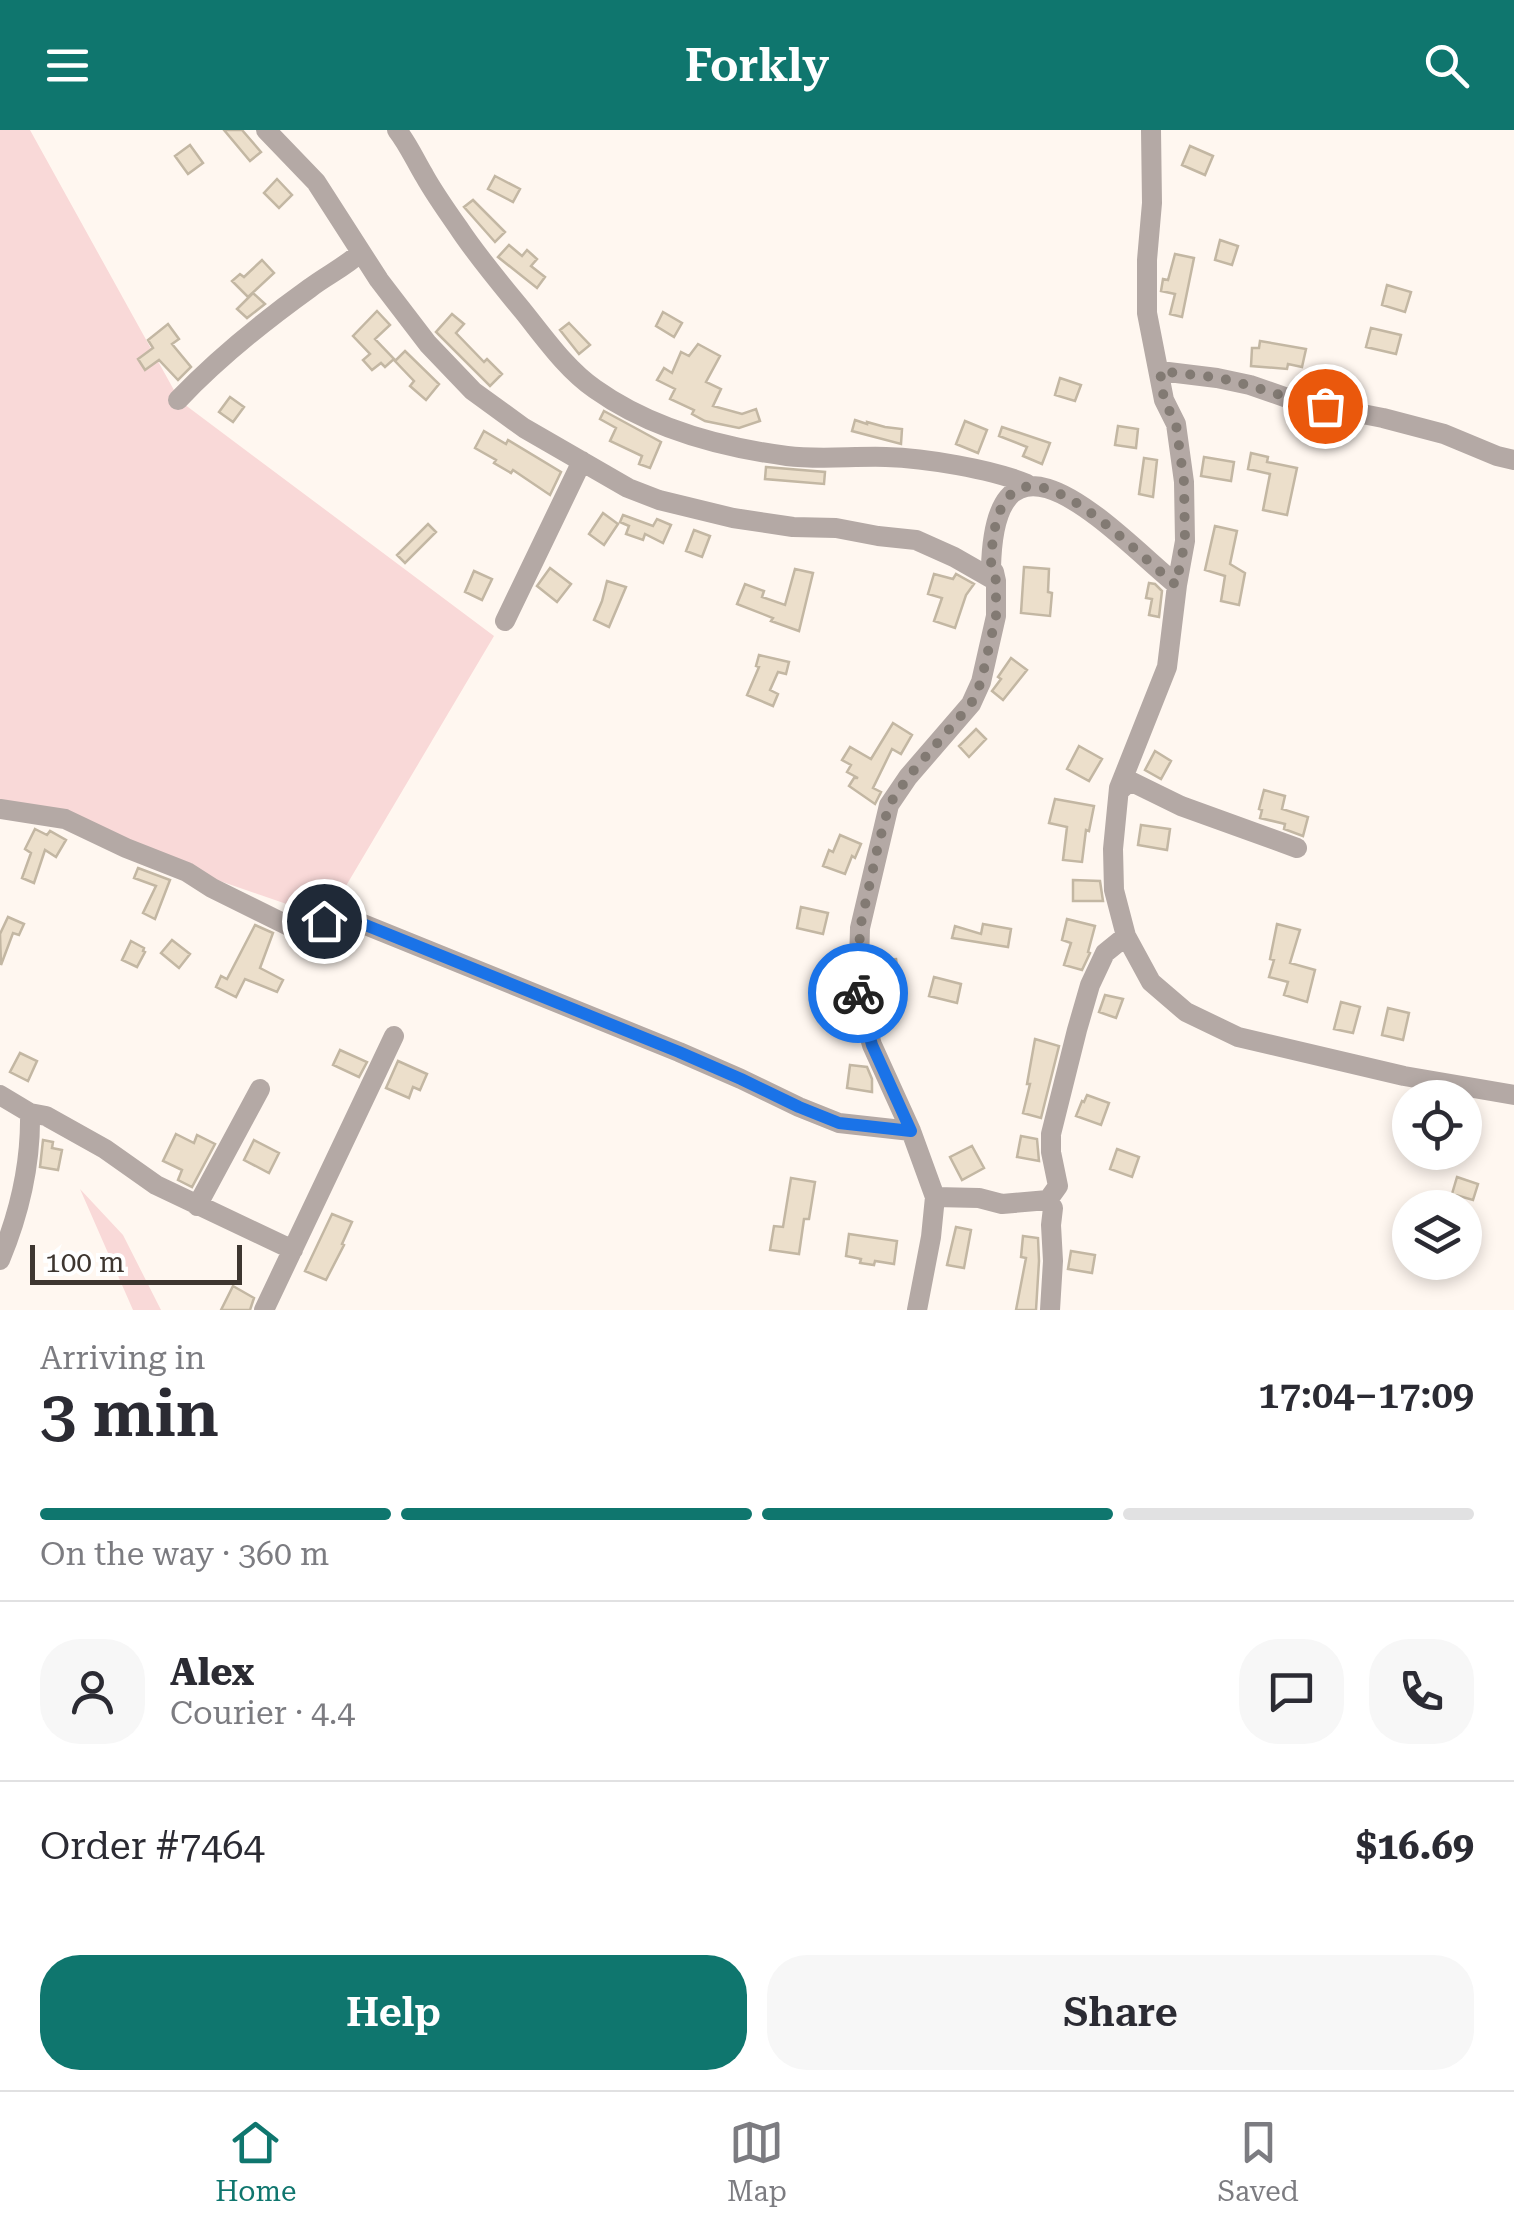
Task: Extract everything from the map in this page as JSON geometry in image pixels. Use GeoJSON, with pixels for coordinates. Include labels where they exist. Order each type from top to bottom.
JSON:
{"type":"FeatureCollection","features":[{"type":"Feature","properties":{"kind":"street"},"geometry":{"type":"LineString","coordinates":[[266,130],[316,182],[380,280],[428,344],[473,390],[524,428],[628,488],[658,500],[733,518],[916,540],[954,556],[996,581]]}},
{"type":"Feature","properties":{"kind":"street"},"geometry":{"type":"LineString","coordinates":[[397,130],[495,278],[558,353],[594,388],[675,430],[731,448],[788,456],[916,460],[1009,476],[1042,486],[1074,501],[1110,526],[1176,585]]}},
{"type":"Feature","properties":{"kind":"street"},"geometry":{"type":"LineString","coordinates":[[1151,130],[1147,313],[1164,400],[1176,424],[1184,482],[1185,541],[1176,585],[1168,668],[1119,791],[1113,849],[1114,890],[1126,936],[1152,982],[1186,1012],[1238,1037],[1404,1076],[1514,1095]]}},
{"type":"Feature","properties":{"kind":"street"},"geometry":{"type":"LineString","coordinates":[[178,400],[207,369],[311,286],[347,266],[361,252]]}},
{"type":"Feature","properties":{"kind":"street"},"geometry":{"type":"LineString","coordinates":[[1160,371],[1217,378],[1296,401],[1383,418],[1444,434],[1514,460]]}},
{"type":"Feature","properties":{"kind":"street"},"geometry":{"type":"LineString","coordinates":[[505,621],[582,461]]}},
{"type":"Feature","properties":{"kind":"street"},"geometry":{"type":"LineString","coordinates":[[917,1310],[935,1196],[872,1045],[858,996],[860,928],[889,805],[971,704],[981,682],[996,616],[991,556],[999,514],[1007,499],[1027,484]]}},
{"type":"Feature","properties":{"kind":"street"},"geometry":{"type":"LineString","coordinates":[[1119,791],[1130,781],[1181,806],[1296,848]]}},
{"type":"Feature","properties":{"kind":"street"},"geometry":{"type":"LineString","coordinates":[[0,809],[65,819],[186,872],[300,932],[324,921],[363,924],[679,1052],[839,1123],[911,1131]]}},
{"type":"Feature","properties":{"kind":"street"},"geometry":{"type":"LineString","coordinates":[[935,1196],[978,1198],[1002,1204],[1048,1200],[1058,1186],[1051,1134],[1090,985],[1106,952],[1126,936]]}},
{"type":"Feature","properties":{"kind":"street"},"geometry":{"type":"LineString","coordinates":[[264,1310],[394,1036]]}},
{"type":"Feature","properties":{"kind":"street"},"geometry":{"type":"LineString","coordinates":[[197,1206],[260,1089]]}},
{"type":"Feature","properties":{"kind":"street"},"geometry":{"type":"LineString","coordinates":[[0,1095],[30,1113],[64,1125],[156,1186],[293,1250]]}},
{"type":"Feature","properties":{"kind":"street"},"geometry":{"type":"LineString","coordinates":[[0,1260],[25,1184],[30,1113]]}},
{"type":"Feature","properties":{"kind":"street"},"geometry":{"type":"LineString","coordinates":[[1048,1200],[1053,1208],[1050,1310]]}},
{"type":"Feature","properties":{"kind":"shaded area"},"geometry":{"type":"Polygon","coordinates":[[[0,130],[30,130],[180,401],[494,636],[327,918],[0,805],[0,130]]]}},
{"type":"Feature","properties":{"kind":"shaded area"},"geometry":{"type":"Polygon","coordinates":[[[80,1189],[123,1235],[161,1310],[133,1310],[80,1189]]]}},
{"type":"Feature","properties":{"kind":"building"},"geometry":{"type":"Polygon","coordinates":[[[224,130],[242,130],[261,152],[250,161],[224,130]]]}},
{"type":"Feature","properties":{"kind":"building"},"geometry":{"type":"Polygon","coordinates":[[[190,145],[203,163],[188,174],[175,156],[190,145]]]}},
{"type":"Feature","properties":{"kind":"building"},"geometry":{"type":"Polygon","coordinates":[[[1190,146],[1213,156],[1205,175],[1182,165],[1190,146]]]}},
{"type":"Feature","properties":{"kind":"building"},"geometry":{"type":"Polygon","coordinates":[[[495,176],[520,189],[513,202],[488,189],[495,176]]]}},
{"type":"Feature","properties":{"kind":"building"},"geometry":{"type":"Polygon","coordinates":[[[277,179],[292,195],[279,208],[264,193],[277,179]]]}},
{"type":"Feature","properties":{"kind":"building"},"geometry":{"type":"Polygon","coordinates":[[[473,200],[505,232],[495,242],[464,207],[473,200]]]}},
{"type":"Feature","properties":{"kind":"building"},"geometry":{"type":"Polygon","coordinates":[[[1220,240],[1238,246],[1232,265],[1215,260],[1220,240]]]}},
{"type":"Feature","properties":{"kind":"building"},"geometry":{"type":"Polygon","coordinates":[[[509,245],[522,256],[527,250],[537,259],[531,266],[545,277],[537,288],[498,257],[509,245]]]}},
{"type":"Feature","properties":{"kind":"building"},"geometry":{"type":"Polygon","coordinates":[[[1175,254],[1194,258],[1182,317],[1170,314],[1175,294],[1161,291],[1175,254]]]}},
{"type":"Feature","properties":{"kind":"building"},"geometry":{"type":"Polygon","coordinates":[[[262,260],[274,273],[248,297],[232,281],[240,274],[244,277],[262,260]]]}},
{"type":"Feature","properties":{"kind":"building"},"geometry":{"type":"Polygon","coordinates":[[[1387,285],[1411,292],[1405,312],[1382,305],[1387,285]]]}},
{"type":"Feature","properties":{"kind":"building"},"geometry":{"type":"Polygon","coordinates":[[[253,293],[265,304],[247,318],[237,309],[253,293]]]}},
{"type":"Feature","properties":{"kind":"building"},"geometry":{"type":"Polygon","coordinates":[[[377,311],[390,325],[375,339],[394,359],[385,367],[381,363],[372,370],[363,360],[370,354],[353,336],[377,311]]]}},
{"type":"Feature","properties":{"kind":"building"},"geometry":{"type":"Polygon","coordinates":[[[663,312],[682,323],[674,337],[656,326],[663,312]]]}},
{"type":"Feature","properties":{"kind":"building"},"geometry":{"type":"Polygon","coordinates":[[[452,314],[464,324],[456,333],[484,362],[487,359],[502,374],[490,386],[436,332],[452,314]]]}},
{"type":"Feature","properties":{"kind":"building"},"geometry":{"type":"Polygon","coordinates":[[[569,323],[590,345],[579,354],[560,330],[569,323]]]}},
{"type":"Feature","properties":{"kind":"building"},"geometry":{"type":"Polygon","coordinates":[[[168,324],[179,339],[172,344],[191,367],[178,380],[159,360],[145,370],[138,359],[153,348],[148,340],[168,324]]]}},
{"type":"Feature","properties":{"kind":"building"},"geometry":{"type":"Polygon","coordinates":[[[1371,328],[1401,335],[1396,354],[1366,347],[1371,328]]]}},
{"type":"Feature","properties":{"kind":"building"},"geometry":{"type":"Polygon","coordinates":[[[1260,341],[1306,349],[1302,367],[1251,366],[1252,348],[1259,348],[1260,341]]]}},
{"type":"Feature","properties":{"kind":"building"},"geometry":{"type":"Polygon","coordinates":[[[698,344],[720,356],[706,382],[721,389],[713,406],[742,414],[756,409],[760,421],[739,428],[705,421],[692,414],[694,410],[670,399],[675,389],[657,380],[664,368],[672,373],[681,352],[689,356],[698,344]]]}},
{"type":"Feature","properties":{"kind":"building"},"geometry":{"type":"Polygon","coordinates":[[[405,351],[439,384],[426,400],[410,386],[414,381],[395,361],[405,351]]]}},
{"type":"Feature","properties":{"kind":"building"},"geometry":{"type":"Polygon","coordinates":[[[1060,378],[1081,385],[1075,401],[1055,395],[1060,378]]]}},
{"type":"Feature","properties":{"kind":"building"},"geometry":{"type":"Polygon","coordinates":[[[230,397],[244,407],[233,422],[219,412],[230,397]]]}},
{"type":"Feature","properties":{"kind":"building"},"geometry":{"type":"Polygon","coordinates":[[[604,411],[661,442],[650,468],[639,464],[642,456],[610,441],[616,428],[600,419],[604,411]]]}},
{"type":"Feature","properties":{"kind":"building"},"geometry":{"type":"Polygon","coordinates":[[[855,420],[902,429],[901,444],[852,431],[855,420]]]}},
{"type":"Feature","properties":{"kind":"building"},"geometry":{"type":"Polygon","coordinates":[[[965,421],[987,430],[978,453],[956,444],[965,421]]]}},
{"type":"Feature","properties":{"kind":"building"},"geometry":{"type":"Polygon","coordinates":[[[1118,426],[1138,429],[1136,448],[1115,445],[1118,426]]]}},
{"type":"Feature","properties":{"kind":"building"},"geometry":{"type":"Polygon","coordinates":[[[1002,427],[1050,443],[1042,464],[1023,456],[1027,447],[999,436],[1002,427]]]}},
{"type":"Feature","properties":{"kind":"building"},"geometry":{"type":"Polygon","coordinates":[[[484,431],[506,444],[508,440],[561,472],[550,495],[475,448],[484,431]]]}},
{"type":"Feature","properties":{"kind":"building"},"geometry":{"type":"Polygon","coordinates":[[[1251,453],[1268,457],[1267,462],[1297,468],[1287,515],[1263,510],[1270,474],[1248,469],[1251,453]]]}},
{"type":"Feature","properties":{"kind":"building"},"geometry":{"type":"Polygon","coordinates":[[[1204,457],[1234,462],[1231,481],[1201,476],[1204,457]]]}},
{"type":"Feature","properties":{"kind":"building"},"geometry":{"type":"Polygon","coordinates":[[[1144,458],[1157,460],[1153,497],[1139,494],[1144,458]]]}},
{"type":"Feature","properties":{"kind":"building"},"geometry":{"type":"Polygon","coordinates":[[[766,467],[825,472],[824,484],[765,479],[766,467]]]}},
{"type":"Feature","properties":{"kind":"building"},"geometry":{"type":"Polygon","coordinates":[[[603,513],[618,524],[604,545],[589,534],[603,513]]]}},
{"type":"Feature","properties":{"kind":"building"},"geometry":{"type":"Polygon","coordinates":[[[623,515],[653,526],[657,519],[671,525],[663,543],[645,534],[643,540],[626,534],[629,526],[620,522],[623,515]]]}},
{"type":"Feature","properties":{"kind":"building"},"geometry":{"type":"Polygon","coordinates":[[[428,524],[436,532],[405,563],[397,555],[428,524]]]}},
{"type":"Feature","properties":{"kind":"building"},"geometry":{"type":"Polygon","coordinates":[[[1215,526],[1237,531],[1230,564],[1245,573],[1239,605],[1221,601],[1225,576],[1205,570],[1215,526]]]}},
{"type":"Feature","properties":{"kind":"building"},"geometry":{"type":"Polygon","coordinates":[[[694,530],[710,536],[702,557],[686,551],[694,530]]]}},
{"type":"Feature","properties":{"kind":"building"},"geometry":{"type":"Polygon","coordinates":[[[1024,567],[1049,569],[1050,616],[1021,613],[1024,567]]]}},
{"type":"Feature","properties":{"kind":"building"},"geometry":{"type":"Polygon","coordinates":[[[550,568],[571,584],[557,602],[537,586],[550,568]]]}},
{"type":"Feature","properties":{"kind":"building"},"geometry":{"type":"Polygon","coordinates":[[[795,569],[813,573],[799,631],[737,604],[745,584],[764,591],[762,597],[785,605],[795,569]]]}},
{"type":"Feature","properties":{"kind":"building"},"geometry":{"type":"Polygon","coordinates":[[[474,571],[492,579],[482,600],[465,592],[474,571]]]}},
{"type":"Feature","properties":{"kind":"building"},"geometry":{"type":"Polygon","coordinates":[[[934,574],[953,579],[956,574],[974,584],[955,628],[934,621],[942,598],[928,594],[934,574]]]}},
{"type":"Feature","properties":{"kind":"building"},"geometry":{"type":"Polygon","coordinates":[[[607,581],[626,587],[609,627],[594,620],[607,581]]]}},
{"type":"Feature","properties":{"kind":"building"},"geometry":{"type":"Polygon","coordinates":[[[1149,583],[1162,591],[1159,617],[1149,615],[1149,583]]]}},
{"type":"Feature","properties":{"kind":"building"},"geometry":{"type":"Polygon","coordinates":[[[759,655],[789,662],[786,674],[778,672],[770,690],[778,694],[773,706],[747,695],[759,667],[759,655]]]}},
{"type":"Feature","properties":{"kind":"building"},"geometry":{"type":"Polygon","coordinates":[[[1011,658],[1027,670],[1003,700],[992,691],[1011,658]]]}},
{"type":"Feature","properties":{"kind":"building"},"geometry":{"type":"Polygon","coordinates":[[[893,723],[912,735],[901,754],[892,749],[873,788],[881,792],[875,804],[849,786],[858,778],[847,772],[851,765],[842,760],[850,747],[871,759],[893,723]]]}},
{"type":"Feature","properties":{"kind":"building"},"geometry":{"type":"Polygon","coordinates":[[[976,729],[986,739],[969,757],[959,746],[976,729]]]}},
{"type":"Feature","properties":{"kind":"building"},"geometry":{"type":"Polygon","coordinates":[[[1079,746],[1102,759],[1089,781],[1067,769],[1079,746]]]}},
{"type":"Feature","properties":{"kind":"building"},"geometry":{"type":"Polygon","coordinates":[[[1155,751],[1171,761],[1161,779],[1145,770],[1155,751]]]}},
{"type":"Feature","properties":{"kind":"building"},"geometry":{"type":"Polygon","coordinates":[[[1264,790],[1285,796],[1282,809],[1308,817],[1303,836],[1284,829],[1285,824],[1260,818],[1264,790]]]}},
{"type":"Feature","properties":{"kind":"building"},"geometry":{"type":"Polygon","coordinates":[[[1055,799],[1094,806],[1082,862],[1063,860],[1067,827],[1049,823],[1055,799]]]}},
{"type":"Feature","properties":{"kind":"building"},"geometry":{"type":"Polygon","coordinates":[[[1141,825],[1170,829],[1167,850],[1138,845],[1141,825]]]}},
{"type":"Feature","properties":{"kind":"building"},"geometry":{"type":"Polygon","coordinates":[[[35,829],[47,835],[50,831],[66,840],[56,857],[45,850],[34,883],[22,878],[31,853],[25,849],[35,829]]]}},
{"type":"Feature","properties":{"kind":"building"},"geometry":{"type":"Polygon","coordinates":[[[840,835],[861,844],[845,874],[823,866],[840,835]]]}},
{"type":"Feature","properties":{"kind":"building"},"geometry":{"type":"Polygon","coordinates":[[[138,868],[170,880],[155,919],[143,913],[156,886],[134,878],[138,868]]]}},
{"type":"Feature","properties":{"kind":"building"},"geometry":{"type":"Polygon","coordinates":[[[1073,880],[1100,881],[1103,901],[1073,901],[1073,880]]]}},
{"type":"Feature","properties":{"kind":"building"},"geometry":{"type":"Polygon","coordinates":[[[801,907],[828,913],[823,934],[797,928],[801,907]]]}},
{"type":"Feature","properties":{"kind":"building"},"geometry":{"type":"Polygon","coordinates":[[[8,917],[24,924],[19,935],[13,933],[1,965],[0,934],[8,917]]]}},
{"type":"Feature","properties":{"kind":"building"},"geometry":{"type":"Polygon","coordinates":[[[1067,919],[1095,926],[1082,970],[1064,965],[1071,943],[1062,940],[1067,919]]]}},
{"type":"Feature","properties":{"kind":"building"},"geometry":{"type":"Polygon","coordinates":[[[983,924],[1011,929],[1008,947],[952,938],[955,926],[981,934],[983,924]]]}},
{"type":"Feature","properties":{"kind":"building"},"geometry":{"type":"Polygon","coordinates":[[[1277,924],[1300,930],[1290,963],[1315,970],[1307,1002],[1284,995],[1288,982],[1269,977],[1277,924]]]}},
{"type":"Feature","properties":{"kind":"building"},"geometry":{"type":"Polygon","coordinates":[[[255,925],[273,933],[260,968],[283,980],[277,992],[245,979],[236,997],[216,987],[221,976],[227,979],[255,925]]]}},
{"type":"Feature","properties":{"kind":"building"},"geometry":{"type":"Polygon","coordinates":[[[172,940],[190,954],[179,968],[161,953],[172,940]]]}},
{"type":"Feature","properties":{"kind":"building"},"geometry":{"type":"Polygon","coordinates":[[[131,941],[145,952],[137,967],[122,960],[131,941]]]}},
{"type":"Feature","properties":{"kind":"building"},"geometry":{"type":"Polygon","coordinates":[[[896,959],[899,982],[873,985],[873,961],[896,959]]]}},
{"type":"Feature","properties":{"kind":"building"},"geometry":{"type":"Polygon","coordinates":[[[934,977],[961,984],[957,1003],[929,996],[934,977]]]}},
{"type":"Feature","properties":{"kind":"building"},"geometry":{"type":"Polygon","coordinates":[[[821,989],[841,991],[839,1011],[819,1009],[821,989]]]}},
{"type":"Feature","properties":{"kind":"building"},"geometry":{"type":"Polygon","coordinates":[[[1105,995],[1123,999],[1116,1018],[1099,1012],[1105,995]]]}},
{"type":"Feature","properties":{"kind":"building"},"geometry":{"type":"Polygon","coordinates":[[[1341,1002],[1360,1007],[1353,1033],[1334,1029],[1341,1002]]]}},
{"type":"Feature","properties":{"kind":"building"},"geometry":{"type":"Polygon","coordinates":[[[1388,1008],[1409,1013],[1403,1040],[1382,1035],[1388,1008]]]}},
{"type":"Feature","properties":{"kind":"building"},"geometry":{"type":"Polygon","coordinates":[[[1035,1039],[1059,1046],[1041,1118],[1023,1113],[1035,1039]]]}},
{"type":"Feature","properties":{"kind":"building"},"geometry":{"type":"Polygon","coordinates":[[[340,1050],[367,1062],[359,1077],[333,1065],[340,1050]]]}},
{"type":"Feature","properties":{"kind":"building"},"geometry":{"type":"Polygon","coordinates":[[[20,1053],[37,1061],[28,1081],[10,1072],[20,1053]]]}},
{"type":"Feature","properties":{"kind":"building"},"geometry":{"type":"Polygon","coordinates":[[[398,1061],[427,1074],[420,1090],[413,1087],[409,1098],[386,1088],[398,1061]]]}},
{"type":"Feature","properties":{"kind":"building"},"geometry":{"type":"Polygon","coordinates":[[[850,1065],[867,1067],[872,1092],[847,1088],[850,1065]]]}},
{"type":"Feature","properties":{"kind":"building"},"geometry":{"type":"Polygon","coordinates":[[[1087,1095],[1109,1103],[1101,1125],[1076,1116],[1087,1095]]]}},
{"type":"Feature","properties":{"kind":"building"},"geometry":{"type":"Polygon","coordinates":[[[176,1134],[194,1143],[197,1135],[215,1144],[192,1187],[178,1180],[182,1170],[163,1161],[176,1134]]]}},
{"type":"Feature","properties":{"kind":"building"},"geometry":{"type":"Polygon","coordinates":[[[1021,1136],[1037,1139],[1039,1161],[1017,1157],[1021,1136]]]}},
{"type":"Feature","properties":{"kind":"building"},"geometry":{"type":"Polygon","coordinates":[[[43,1140],[62,1150],[58,1170],[40,1167],[43,1140]]]}},
{"type":"Feature","properties":{"kind":"building"},"geometry":{"type":"Polygon","coordinates":[[[254,1140],[279,1153],[269,1173],[244,1160],[254,1140]]]}},
{"type":"Feature","properties":{"kind":"building"},"geometry":{"type":"Polygon","coordinates":[[[972,1146],[984,1168],[962,1180],[950,1157],[972,1146]]]}},
{"type":"Feature","properties":{"kind":"building"},"geometry":{"type":"Polygon","coordinates":[[[1117,1149],[1139,1157],[1132,1177],[1110,1169],[1117,1149]]]}},
{"type":"Feature","properties":{"kind":"building"},"geometry":{"type":"Polygon","coordinates":[[[1457,1177],[1478,1184],[1476,1190],[1453,1190],[1457,1177]]]}},
{"type":"Feature","properties":{"kind":"building"},"geometry":{"type":"Polygon","coordinates":[[[791,1178],[815,1182],[799,1254],[770,1250],[774,1226],[783,1227],[791,1178]]]}},
{"type":"Feature","properties":{"kind":"building"},"geometry":{"type":"Polygon","coordinates":[[[332,1214],[352,1222],[326,1280],[305,1271],[332,1214]]]}},
{"type":"Feature","properties":{"kind":"building"},"geometry":{"type":"Polygon","coordinates":[[[956,1227],[971,1230],[964,1268],[947,1265],[956,1227]]]}},
{"type":"Feature","properties":{"kind":"building"},"geometry":{"type":"Polygon","coordinates":[[[849,1234],[897,1241],[894,1264],[860,1263],[861,1259],[846,1256],[849,1234]]]}},
{"type":"Feature","properties":{"kind":"building"},"geometry":{"type":"Polygon","coordinates":[[[1023,1236],[1038,1238],[1036,1310],[1016,1310],[1026,1258],[1021,1257],[1023,1236]]]}},
{"type":"Feature","properties":{"kind":"building"},"geometry":{"type":"Polygon","coordinates":[[[1071,1251],[1095,1255],[1092,1273],[1068,1269],[1071,1251]]]}},
{"type":"Feature","properties":{"kind":"building"},"geometry":{"type":"Polygon","coordinates":[[[233,1286],[254,1298],[250,1310],[221,1310],[233,1286]]]}},
{"type":"Feature","properties":{"kind":"way so far"},"geometry":{"type":"LineString","coordinates":[[858,993],[860,928],[889,805],[971,704],[981,682],[996,616],[991,556],[999,514],[1007,499],[1027,484],[1042,486],[1074,501],[1110,526],[1176,585],[1185,541],[1184,482],[1176,424],[1164,400],[1160,371],[1217,378],[1325,406]]}},
{"type":"Feature","properties":{"kind":"route"},"geometry":{"type":"LineString","coordinates":[[324,921],[363,924],[679,1052],[839,1123],[911,1131],[872,1045],[858,993]]}}]}
